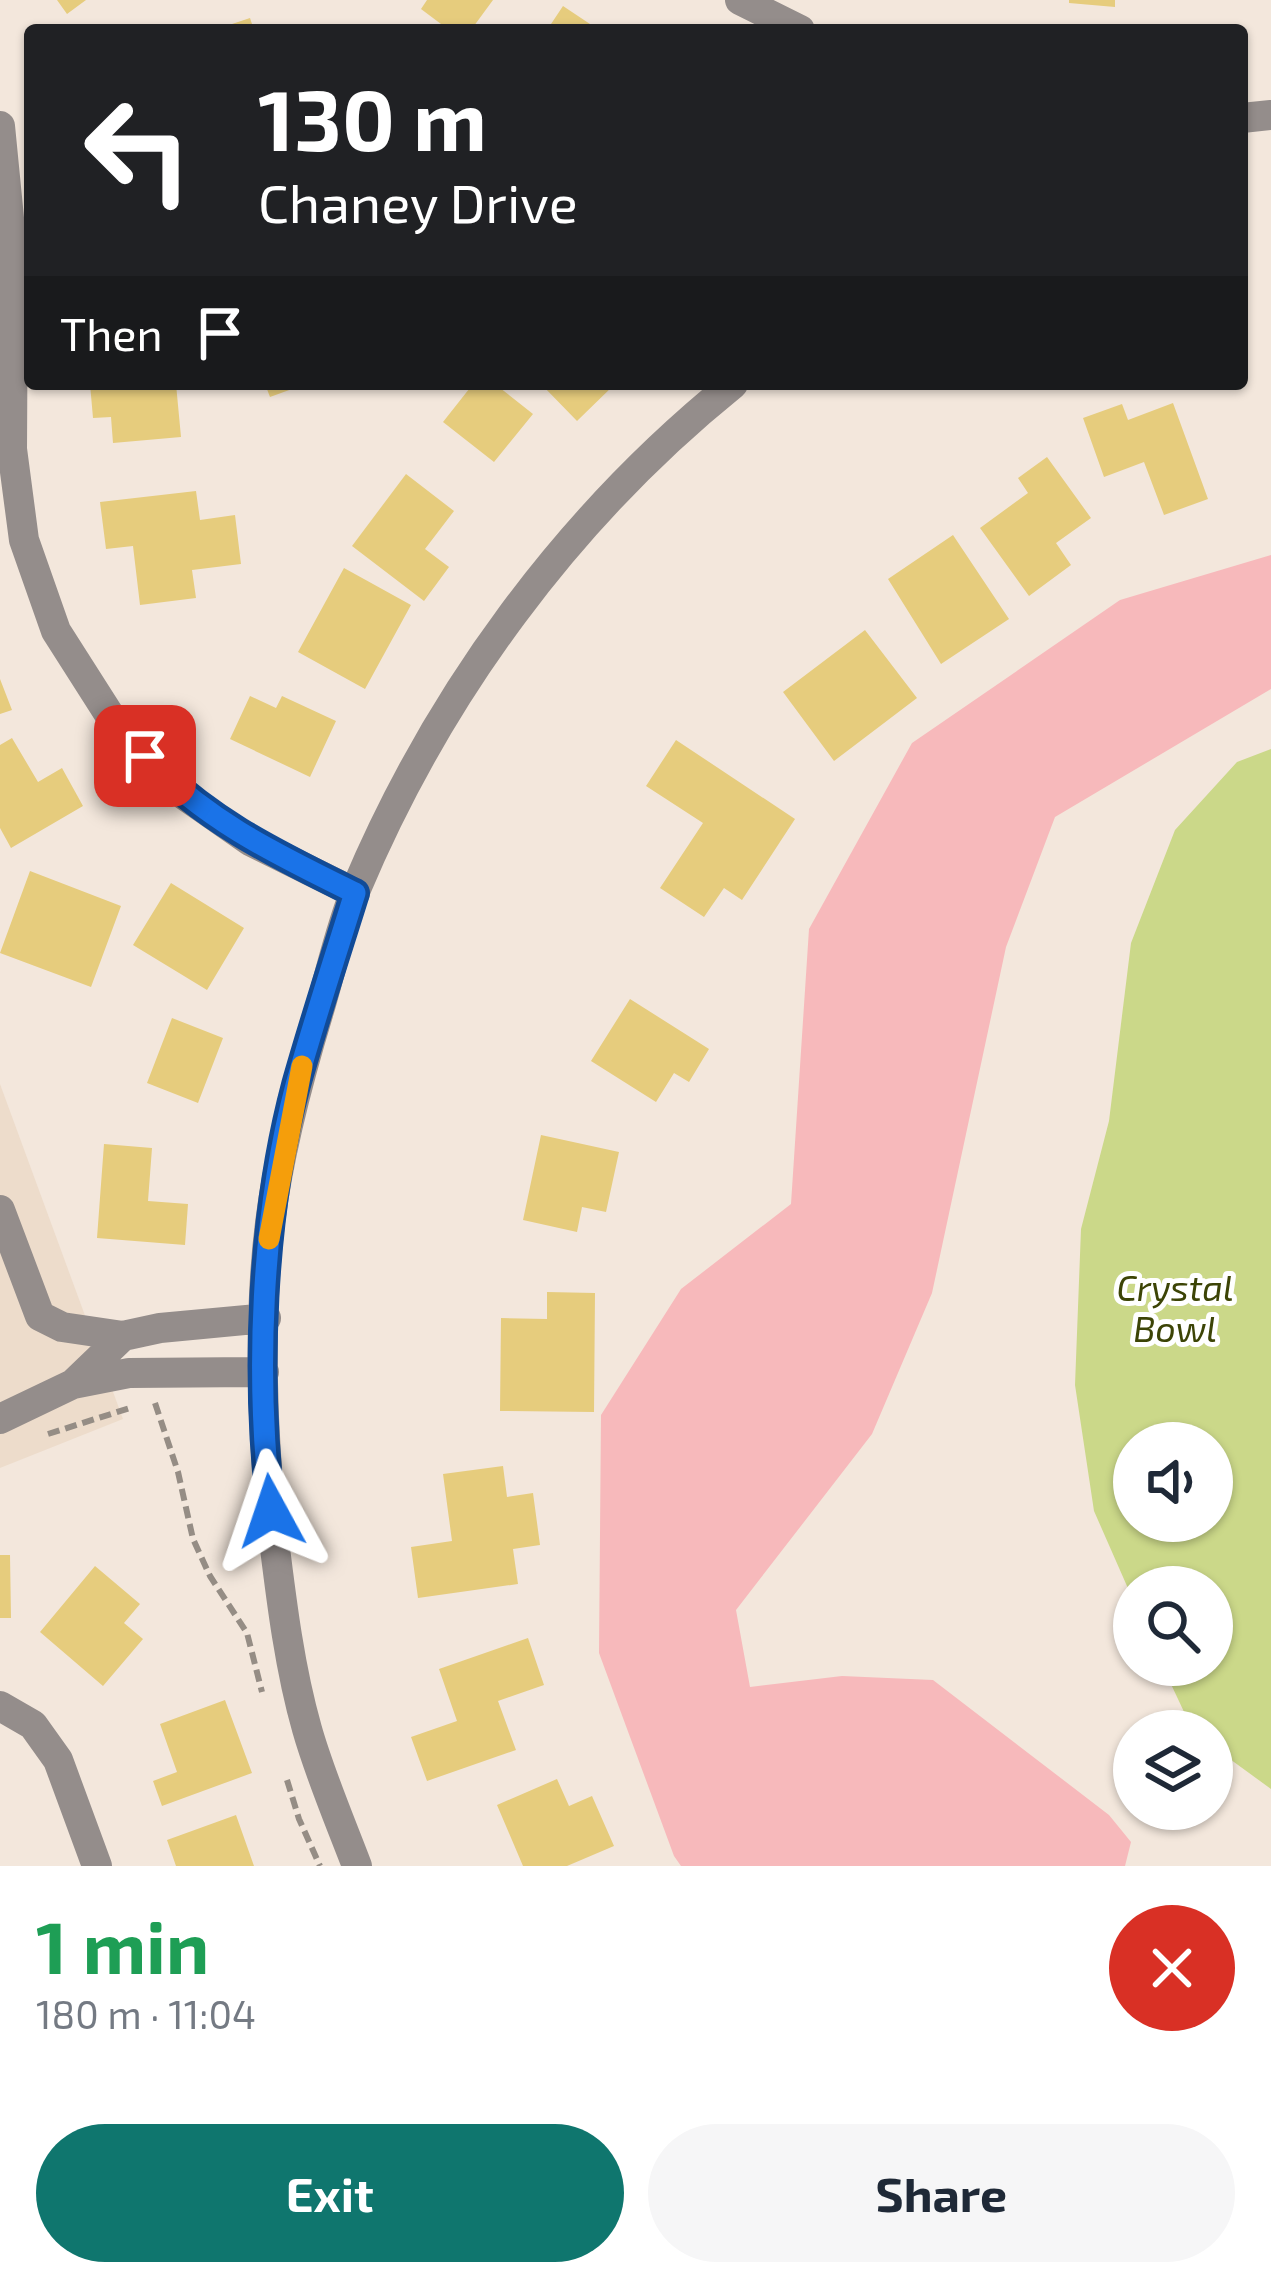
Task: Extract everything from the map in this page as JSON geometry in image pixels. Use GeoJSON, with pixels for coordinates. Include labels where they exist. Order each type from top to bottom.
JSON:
{"type":"FeatureCollection","features":[{"type":"Feature","properties":{"kind":"street"},"geometry":{"type":"LineString","coordinates":[[740,0],[788,24]]}},
{"type":"Feature","properties":{"kind":"street"},"geometry":{"type":"LineString","coordinates":[[0,126],[22,259],[12,449],[24,540],[56,631],[114,722],[177,790],[250,841],[355,893]]}},
{"type":"Feature","properties":{"kind":"street"},"geometry":{"type":"LineString","coordinates":[[357,1866],[307,1729],[280,1596],[266,1469],[270,1225],[296,1087],[355,893],[420,755],[494,637],[595,514],[685,423],[726,390]]}},
{"type":"Feature","properties":{"kind":"street"},"geometry":{"type":"LineString","coordinates":[[0,1210],[40,1316],[62,1327],[124,1336],[266,1318]]}},
{"type":"Feature","properties":{"kind":"street"},"geometry":{"type":"LineString","coordinates":[[73,1384],[124,1336]]}},
{"type":"Feature","properties":{"kind":"street"},"geometry":{"type":"LineString","coordinates":[[0,1419],[73,1384],[129,1373],[264,1372]]}},
{"type":"Feature","properties":{"kind":"street"},"geometry":{"type":"LineString","coordinates":[[0,1706],[33,1725],[58,1760],[97,1866]]}},
{"type":"Feature","properties":{"kind":"path"},"geometry":{"type":"LineString","coordinates":[[40,1437],[154,1401],[178,1472],[193,1538],[210,1576],[247,1633]]}},
{"type":"Feature","properties":{"kind":"shaded area"},"geometry":{"type":"Polygon","coordinates":[[[1271,555],[1271,689],[1055,817],[1006,947],[932,1293],[872,1434],[736,1610],[750,1687],[842,1676],[933,1680],[1109,1815],[1113,1830],[1121,1830],[1131,1842],[1125,1866],[681,1866],[599,1653],[601,1415],[681,1289],[791,1204],[809,929],[912,743],[1120,600],[1271,555]]]}},
{"type":"Feature","properties":{"kind":"shaded area"},"geometry":{"type":"Polygon","coordinates":[[[0,1084],[123,1419],[0,1468],[0,1084]]]}},
{"type":"Feature","properties":{"kind":"water","name":"Crystal Bowl"},"geometry":{"type":"Polygon","coordinates":[[[1271,749],[1271,1789],[1233,1761],[1233,1710],[1183,1710],[1172,1686],[1233,1686],[1233,1566],[1118,1566],[1094,1511],[1075,1385],[1081,1229],[1109,1121],[1131,943],[1175,830],[1237,762],[1271,749]]]}},
{"type":"Feature","properties":{"kind":"building"},"geometry":{"type":"Polygon","coordinates":[[[57,0],[86,0],[67,14],[57,0]]]}},
{"type":"Feature","properties":{"kind":"building"},"geometry":{"type":"Polygon","coordinates":[[[427,0],[493,0],[475,24],[441,24],[421,9],[427,0]]]}},
{"type":"Feature","properties":{"kind":"building"},"geometry":{"type":"Polygon","coordinates":[[[1115,0],[1115,7],[1069,3],[1115,0]]]}},
{"type":"Feature","properties":{"kind":"building"},"geometry":{"type":"Polygon","coordinates":[[[563,6],[590,24],[551,24],[563,6]]]}},
{"type":"Feature","properties":{"kind":"building"},"geometry":{"type":"Polygon","coordinates":[[[91,390],[177,390],[181,437],[113,443],[111,417],[93,418],[91,390]]]}},
{"type":"Feature","properties":{"kind":"building"},"geometry":{"type":"Polygon","coordinates":[[[468,390],[503,390],[533,414],[494,462],[443,422],[468,390]]]}},
{"type":"Feature","properties":{"kind":"building"},"geometry":{"type":"Polygon","coordinates":[[[547,390],[609,390],[577,421],[547,390]]]}},
{"type":"Feature","properties":{"kind":"building"},"geometry":{"type":"Polygon","coordinates":[[[1173,403],[1208,499],[1164,515],[1144,462],[1104,477],[1083,418],[1122,404],[1128,420],[1173,403]]]}},
{"type":"Feature","properties":{"kind":"building"},"geometry":{"type":"Polygon","coordinates":[[[1047,457],[1091,518],[1056,543],[1071,565],[1029,596],[980,528],[1028,493],[1018,478],[1047,457]]]}},
{"type":"Feature","properties":{"kind":"building"},"geometry":{"type":"Polygon","coordinates":[[[406,474],[454,511],[425,549],[449,567],[424,601],[352,546],[406,474]]]}},
{"type":"Feature","properties":{"kind":"building"},"geometry":{"type":"Polygon","coordinates":[[[196,491],[200,520],[235,515],[241,564],[192,570],[196,598],[140,605],[133,546],[106,549],[100,502],[196,491]]]}},
{"type":"Feature","properties":{"kind":"building"},"geometry":{"type":"Polygon","coordinates":[[[953,535],[1009,619],[941,664],[888,579],[953,535]]]}},
{"type":"Feature","properties":{"kind":"building"},"geometry":{"type":"Polygon","coordinates":[[[344,568],[411,605],[365,689],[298,652],[344,568]]]}},
{"type":"Feature","properties":{"kind":"building"},"geometry":{"type":"Polygon","coordinates":[[[865,630],[917,698],[834,761],[783,692],[865,630]]]}},
{"type":"Feature","properties":{"kind":"building"},"geometry":{"type":"Polygon","coordinates":[[[0,679],[12,710],[0,714],[0,679]]]}},
{"type":"Feature","properties":{"kind":"building"},"geometry":{"type":"Polygon","coordinates":[[[250,696],[276,708],[282,696],[336,721],[310,777],[230,739],[250,696]]]}},
{"type":"Feature","properties":{"kind":"building"},"geometry":{"type":"Polygon","coordinates":[[[12,738],[38,782],[62,768],[83,806],[11,848],[0,828],[0,745],[12,738]]]}},
{"type":"Feature","properties":{"kind":"building"},"geometry":{"type":"Polygon","coordinates":[[[676,740],[795,819],[742,900],[724,888],[704,917],[660,888],[703,823],[646,786],[676,740]]]}},
{"type":"Feature","properties":{"kind":"building"},"geometry":{"type":"Polygon","coordinates":[[[30,871],[121,906],[91,987],[0,953],[30,871]]]}},
{"type":"Feature","properties":{"kind":"building"},"geometry":{"type":"Polygon","coordinates":[[[171,883],[244,928],[207,990],[133,945],[171,883]]]}},
{"type":"Feature","properties":{"kind":"building"},"geometry":{"type":"Polygon","coordinates":[[[630,999],[709,1049],[689,1082],[674,1073],[656,1102],[591,1061],[630,999]]]}},
{"type":"Feature","properties":{"kind":"building"},"geometry":{"type":"Polygon","coordinates":[[[172,1018],[223,1038],[198,1103],[147,1083],[172,1018]]]}},
{"type":"Feature","properties":{"kind":"building"},"geometry":{"type":"Polygon","coordinates":[[[541,1135],[619,1152],[606,1212],[582,1207],[577,1232],[523,1220],[541,1135]]]}},
{"type":"Feature","properties":{"kind":"building"},"geometry":{"type":"Polygon","coordinates":[[[104,1144],[152,1148],[148,1201],[188,1204],[185,1245],[97,1238],[104,1144]]]}},
{"type":"Feature","properties":{"kind":"building"},"geometry":{"type":"Polygon","coordinates":[[[547,1292],[595,1293],[594,1412],[500,1411],[501,1318],[547,1319],[547,1292]]]}},
{"type":"Feature","properties":{"kind":"building"},"geometry":{"type":"Polygon","coordinates":[[[503,1466],[507,1497],[533,1493],[540,1545],[513,1549],[518,1584],[418,1598],[411,1547],[452,1541],[443,1474],[503,1466]]]}},
{"type":"Feature","properties":{"kind":"building"},"geometry":{"type":"Polygon","coordinates":[[[0,1555],[10,1555],[11,1618],[0,1618],[0,1555]]]}},
{"type":"Feature","properties":{"kind":"building"},"geometry":{"type":"Polygon","coordinates":[[[95,1566],[140,1604],[124,1623],[143,1639],[103,1686],[40,1632],[95,1566]]]}},
{"type":"Feature","properties":{"kind":"building"},"geometry":{"type":"Polygon","coordinates":[[[528,1638],[544,1685],[498,1701],[516,1750],[427,1781],[411,1737],[457,1721],[439,1669],[528,1638]]]}},
{"type":"Feature","properties":{"kind":"building"},"geometry":{"type":"Polygon","coordinates":[[[225,1700],[252,1773],[162,1806],[153,1781],[177,1772],[160,1724],[225,1700]]]}},
{"type":"Feature","properties":{"kind":"building"},"geometry":{"type":"Polygon","coordinates":[[[557,1779],[569,1806],[592,1796],[614,1846],[567,1866],[523,1866],[497,1805],[557,1779]]]}},
{"type":"Feature","properties":{"kind":"building"},"geometry":{"type":"Polygon","coordinates":[[[236,1815],[254,1866],[176,1866],[167,1840],[236,1815]]]}},
{"type":"Feature","properties":{"kind":"slow traffic"},"geometry":{"type":"LineString","coordinates":[[269,1239],[302,1066]]}},
{"type":"Feature","properties":{"kind":"route"},"geometry":{"type":"LineString","coordinates":[[145,756],[177,790],[250,841],[355,893],[296,1087],[270,1225],[264,1372],[271,1511]]}}]}
